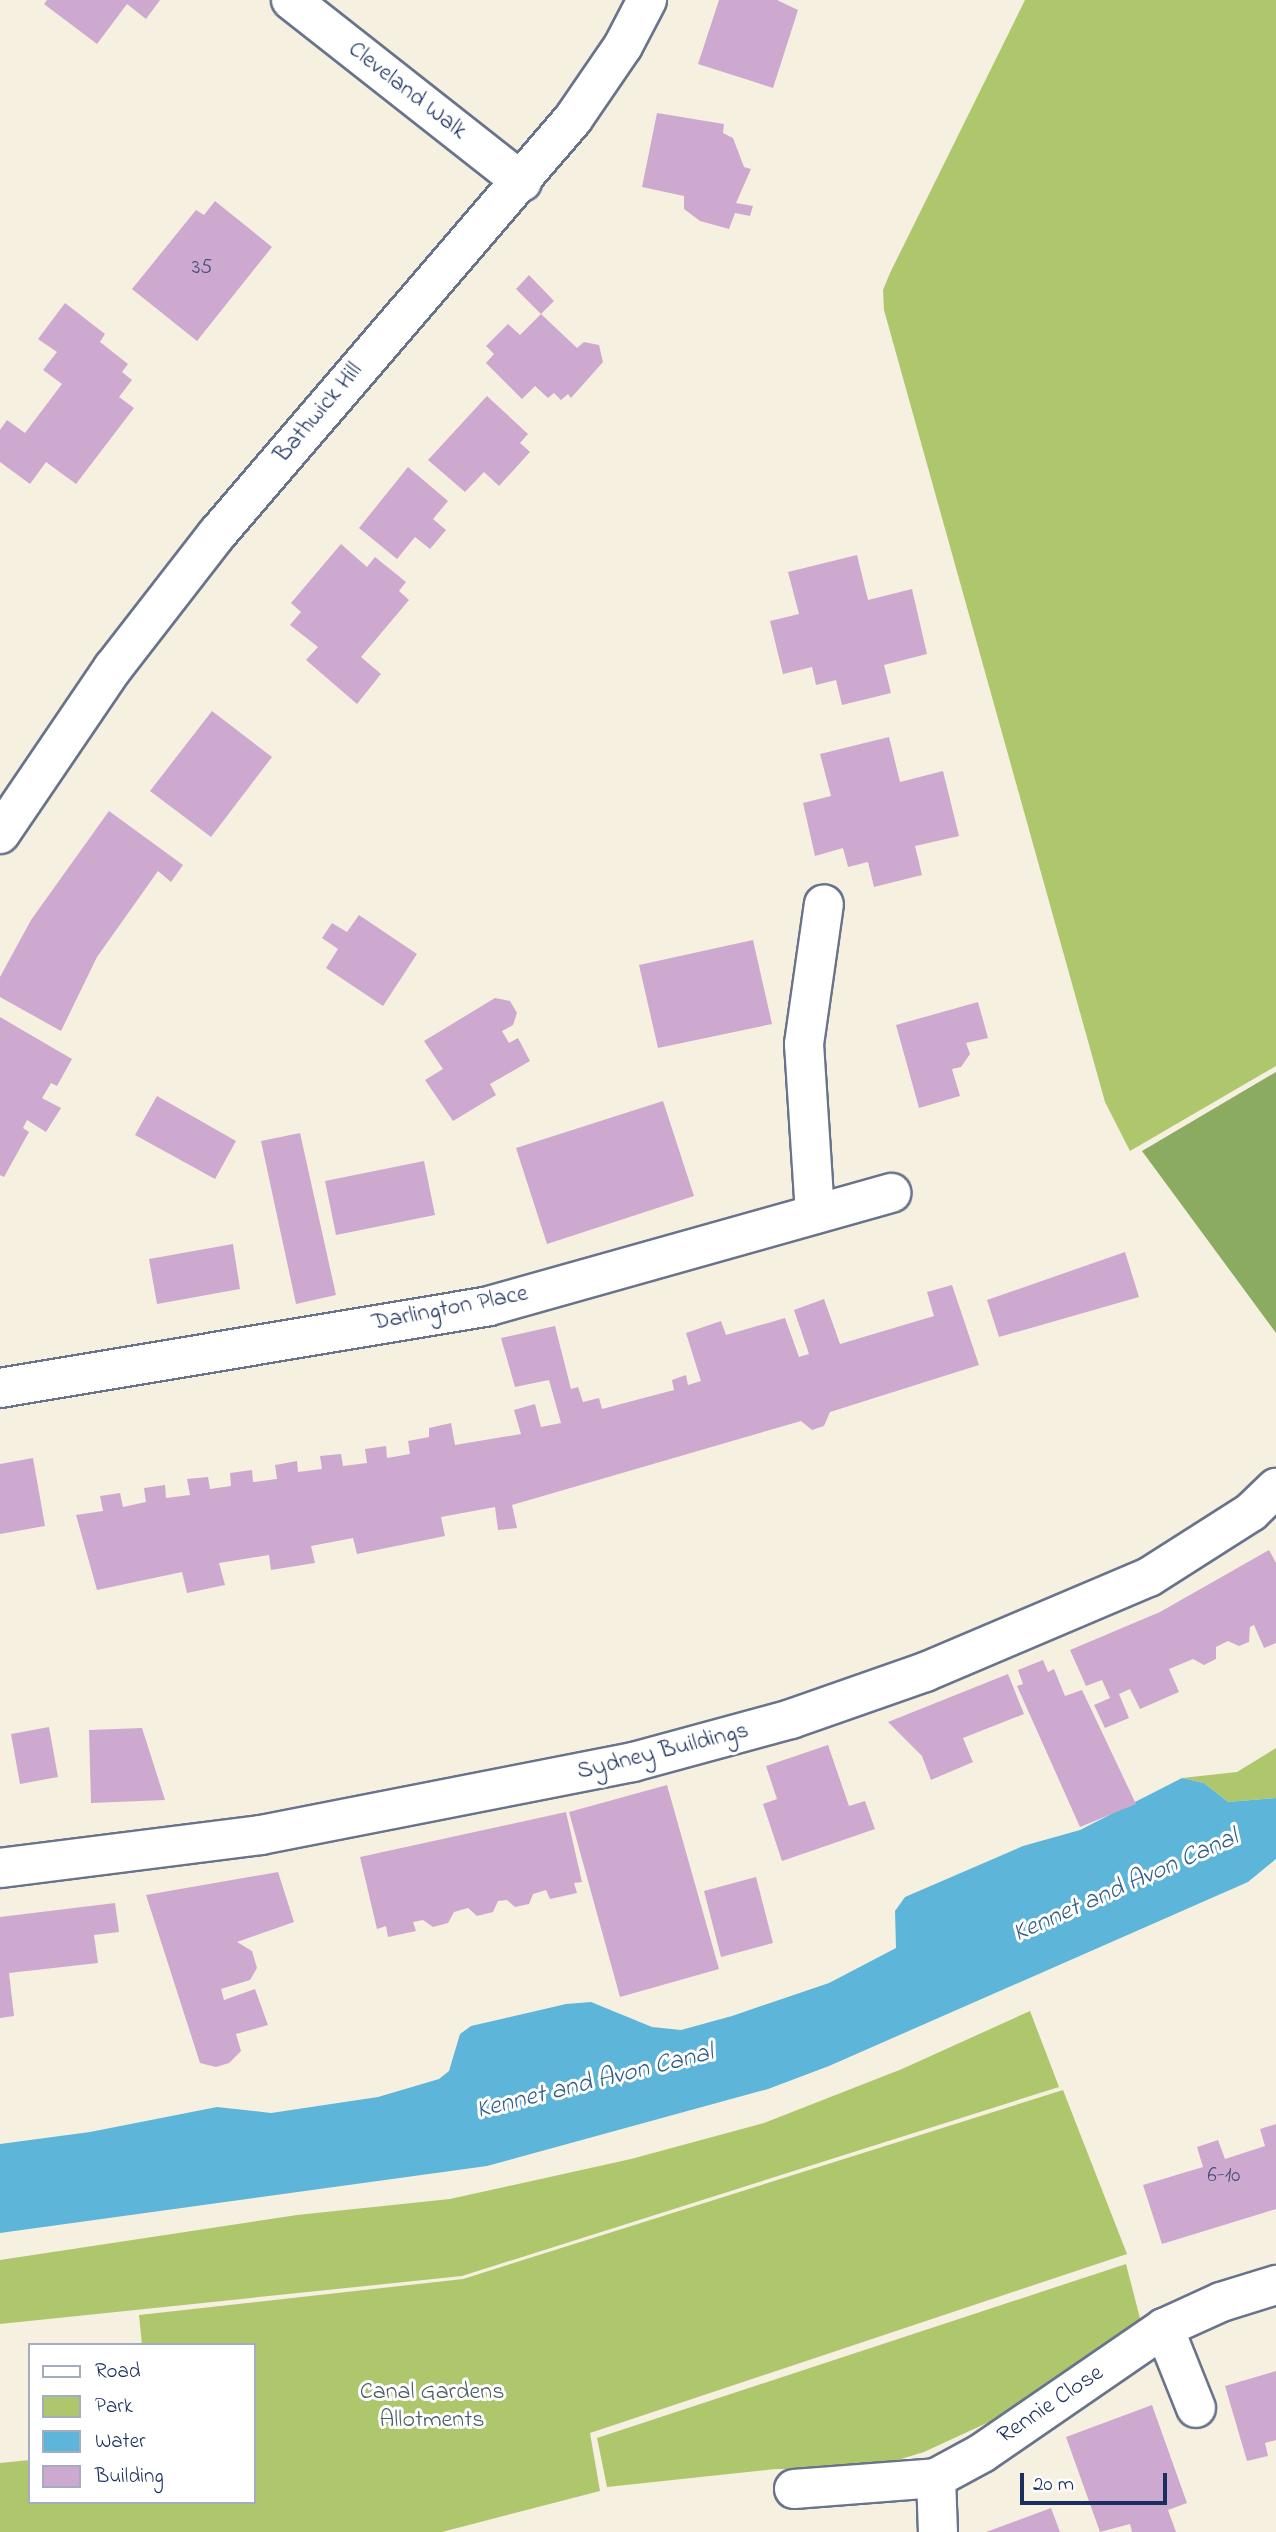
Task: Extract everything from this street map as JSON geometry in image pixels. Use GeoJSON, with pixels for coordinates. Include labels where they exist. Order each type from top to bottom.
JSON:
{"type":"FeatureCollection","features":[{"type":"Feature","properties":{"kind":"street","name":"Cleveland Walk"},"geometry":{"type":"LineString","coordinates":[[291,0],[522,182]]}},
{"type":"Feature","properties":{"kind":"street","name":"Bathwick Hill"},"geometry":{"type":"LineString","coordinates":[[0,834],[113,668],[218,534],[415,300],[522,182],[580,109],[623,46],[647,0]]}},
{"type":"Feature","properties":{"kind":"street"},"geometry":{"type":"LineString","coordinates":[[815,1214],[804,1044],[824,904]]}},
{"type":"Feature","properties":{"kind":"street","name":"Darlington Place"},"geometry":{"type":"LineString","coordinates":[[0,1388],[489,1306],[891,1193]]}},
{"type":"Feature","properties":{"kind":"street","name":"Sydney Buildings"},"geometry":{"type":"LineString","coordinates":[[0,1868],[261,1835],[418,1806],[633,1762],[791,1719],[925,1672],[1149,1577],[1251,1512],[1276,1488]]}},
{"type":"Feature","properties":{"kind":"street","name":"Rennie Close"},"geometry":{"type":"LineString","coordinates":[[794,2489],[936,2478],[982,2453],[1164,2328],[1220,2302],[1276,2285]]}},
{"type":"Feature","properties":{"kind":"street"},"geometry":{"type":"LineString","coordinates":[[1164,2328],[1196,2408]]}},
{"type":"Feature","properties":{"kind":"street"},"geometry":{"type":"LineString","coordinates":[[936,2478],[938,2532]]}},
{"type":"Feature","properties":{"kind":"green space"},"geometry":{"type":"Polygon","coordinates":[[[1025,0],[1276,0],[1276,1066],[1130,1151],[1105,1102],[884,310],[883,290],[890,273],[1025,0]]]}},
{"type":"Feature","properties":{"kind":"green space"},"geometry":{"type":"Polygon","coordinates":[[[1276,1072],[1276,1333],[1142,1151],[1276,1072]]]}},
{"type":"Feature","properties":{"kind":"green space"},"geometry":{"type":"Polygon","coordinates":[[[1276,1748],[1276,1798],[1228,1802],[1204,1783],[1182,1778],[1237,1772],[1276,1748]]]}},
{"type":"Feature","properties":{"kind":"green space"},"geometry":{"type":"Polygon","coordinates":[[[1030,2011],[1059,2087],[462,2276],[0,2324],[0,2260],[297,2215],[450,2199],[631,2159],[764,2123],[902,2069],[1030,2011]]]}},
{"type":"Feature","properties":{"kind":"green space","name":"Canal Gardens Allotments"},"geometry":{"type":"Polygon","coordinates":[[[1063,2090],[1127,2254],[590,2433],[600,2491],[442,2532],[0,2532],[0,2463],[28,2460],[28,2504],[256,2504],[256,2343],[142,2343],[139,2315],[463,2279],[1063,2090]]]}},
{"type":"Feature","properties":{"kind":"green space"},"geometry":{"type":"Polygon","coordinates":[[[1126,2264],[1141,2322],[989,2422],[924,2452],[868,2469],[775,2469],[607,2487],[597,2438],[1126,2264]]]}},
{"type":"Feature","properties":{"kind":"water","name":"Kennet and Avon Canal"},"geometry":{"type":"Polygon","coordinates":[[[1182,1778],[1204,1783],[1228,1802],[1276,1798],[1276,1859],[1248,1882],[829,2066],[768,2089],[487,2166],[0,2233],[0,2144],[90,2132],[217,2107],[271,2113],[378,2097],[439,2079],[449,2071],[460,2034],[471,2026],[566,2004],[591,2002],[652,2027],[681,2030],[732,2016],[829,1983],[896,1948],[895,1911],[905,1897],[1023,1846],[1080,1830],[1182,1778]]]}},
{"type":"Feature","properties":{"kind":"building"},"geometry":{"type":"Polygon","coordinates":[[[47,0],[160,0],[146,19],[127,4],[97,44],[44,4],[47,0]]]}},
{"type":"Feature","properties":{"kind":"building"},"geometry":{"type":"Polygon","coordinates":[[[719,0],[777,0],[798,10],[773,88],[698,64],[719,0]]]}},
{"type":"Feature","properties":{"kind":"building"},"geometry":{"type":"Polygon","coordinates":[[[657,113],[724,124],[723,133],[733,138],[744,167],[751,169],[736,203],[753,206],[750,216],[735,213],[729,229],[700,221],[684,209],[684,196],[642,187],[657,113]]]}},
{"type":"Feature","properties":{"kind":"building"},"geometry":{"type":"Polygon","coordinates":[[[215,201],[272,247],[197,341],[132,289],[196,210],[204,215],[215,201]]]}},
{"type":"Feature","properties":{"kind":"building"},"geometry":{"type":"Polygon","coordinates":[[[529,275],[554,301],[541,314],[516,289],[529,275]]]}},
{"type":"Feature","properties":{"kind":"building"},"geometry":{"type":"Polygon","coordinates":[[[65,303],[105,334],[100,342],[128,364],[122,372],[132,380],[119,397],[134,408],[76,484],[46,462],[30,484],[0,462],[0,430],[7,420],[25,433],[62,384],[43,370],[57,352],[38,339],[65,303]]]}},
{"type":"Feature","properties":{"kind":"building"},"geometry":{"type":"Polygon","coordinates":[[[541,314],[577,348],[584,342],[599,345],[603,362],[571,398],[568,394],[561,400],[554,393],[548,398],[535,386],[522,399],[486,363],[494,354],[486,346],[508,324],[520,335],[541,314]]]}},
{"type":"Feature","properties":{"kind":"building"},"geometry":{"type":"Polygon","coordinates":[[[487,396],[528,434],[520,443],[530,452],[499,486],[484,472],[465,492],[428,460],[487,396]]]}},
{"type":"Feature","properties":{"kind":"building"},"geometry":{"type":"Polygon","coordinates":[[[408,467],[448,501],[433,519],[446,530],[430,549],[415,537],[397,559],[359,528],[408,467]]]}},
{"type":"Feature","properties":{"kind":"building"},"geometry":{"type":"Polygon","coordinates":[[[341,544],[367,567],[375,557],[406,582],[399,591],[409,600],[361,657],[381,674],[357,704],[306,660],[318,647],[290,625],[301,612],[291,603],[341,544]]]}},
{"type":"Feature","properties":{"kind":"building"},"geometry":{"type":"Polygon","coordinates":[[[857,555],[868,600],[912,589],[927,654],[884,665],[891,693],[842,705],[836,680],[816,685],[812,667],[783,674],[770,621],[799,614],[788,572],[857,555]]]}},
{"type":"Feature","properties":{"kind":"building"},"geometry":{"type":"Polygon","coordinates":[[[212,711],[272,757],[211,837],[150,791],[212,711]]]}},
{"type":"Feature","properties":{"kind":"building"},"geometry":{"type":"Polygon","coordinates":[[[889,737],[900,782],[943,771],[959,836],[915,846],[922,875],[874,887],[868,862],[848,867],[843,848],[815,856],[803,803],[831,796],[820,754],[889,737]]]}},
{"type":"Feature","properties":{"kind":"building"},"geometry":{"type":"Polygon","coordinates":[[[109,811],[183,865],[171,882],[158,871],[97,957],[61,1031],[0,997],[0,977],[31,920],[109,811]]]}},
{"type":"Feature","properties":{"kind":"building"},"geometry":{"type":"Polygon","coordinates":[[[359,915],[417,954],[383,1006],[326,968],[338,949],[322,938],[332,923],[347,932],[359,915]]]}},
{"type":"Feature","properties":{"kind":"building"},"geometry":{"type":"Polygon","coordinates":[[[753,940],[772,1024],[658,1048],[639,965],[753,940]]]}},
{"type":"Feature","properties":{"kind":"building"},"geometry":{"type":"Polygon","coordinates":[[[495,998],[510,1001],[517,1013],[513,1025],[502,1031],[509,1043],[518,1038],[530,1061],[490,1084],[496,1095],[453,1121],[425,1080],[443,1069],[424,1041],[495,998]]]}},
{"type":"Feature","properties":{"kind":"building"},"geometry":{"type":"Polygon","coordinates":[[[978,1002],[988,1038],[966,1043],[970,1054],[961,1067],[952,1069],[960,1096],[919,1108],[896,1025],[978,1002]]]}},
{"type":"Feature","properties":{"kind":"building"},"geometry":{"type":"Polygon","coordinates":[[[0,1017],[72,1059],[57,1086],[51,1083],[42,1098],[61,1108],[46,1132],[27,1120],[23,1128],[29,1132],[4,1177],[0,1175],[0,1017]]]}},
{"type":"Feature","properties":{"kind":"building"},"geometry":{"type":"Polygon","coordinates":[[[157,1096],[236,1141],[215,1179],[135,1135],[157,1096]]]}},
{"type":"Feature","properties":{"kind":"building"},"geometry":{"type":"Polygon","coordinates":[[[663,1101],[694,1196],[547,1244],[516,1148],[663,1101]]]}},
{"type":"Feature","properties":{"kind":"building"},"geometry":{"type":"Polygon","coordinates":[[[300,1133],[336,1295],[296,1304],[261,1141],[300,1133]]]}},
{"type":"Feature","properties":{"kind":"building"},"geometry":{"type":"Polygon","coordinates":[[[424,1161],[435,1215],[336,1235],[325,1181],[424,1161]]]}},
{"type":"Feature","properties":{"kind":"building"},"geometry":{"type":"Polygon","coordinates":[[[233,1244],[240,1289],[157,1304],[149,1259],[233,1244]]]}},
{"type":"Feature","properties":{"kind":"building"},"geometry":{"type":"Polygon","coordinates":[[[1125,1252],[1139,1297],[999,1337],[987,1300],[1125,1252]]]}},
{"type":"Feature","properties":{"kind":"building"},"geometry":{"type":"Polygon","coordinates":[[[952,1285],[979,1365],[830,1412],[824,1426],[812,1430],[801,1421],[512,1505],[517,1528],[498,1530],[495,1507],[441,1517],[445,1536],[357,1554],[353,1538],[311,1546],[315,1563],[271,1570],[269,1555],[219,1563],[225,1585],[187,1593],[182,1572],[97,1590],[76,1515],[103,1511],[100,1496],[120,1493],[123,1507],[146,1502],[144,1488],[165,1485],[166,1498],[190,1495],[187,1479],[208,1477],[210,1489],[231,1486],[230,1473],[252,1470],[253,1482],[277,1479],[275,1465],[297,1461],[298,1472],[322,1469],[320,1456],[341,1454],[343,1466],[367,1463],[365,1449],[386,1446],[387,1458],[410,1454],[408,1441],[429,1437],[429,1428],[451,1423],[455,1445],[521,1434],[514,1410],[535,1404],[541,1427],[561,1423],[549,1380],[515,1387],[501,1338],[555,1326],[571,1389],[578,1387],[583,1402],[599,1398],[602,1409],[674,1390],[672,1380],[686,1375],[688,1385],[701,1381],[686,1333],[721,1321],[726,1335],[785,1318],[799,1357],[809,1354],[794,1310],[824,1299],[840,1344],[934,1316],[927,1292],[952,1285]]]}},
{"type":"Feature","properties":{"kind":"building"},"geometry":{"type":"Polygon","coordinates":[[[33,1458],[45,1526],[0,1534],[0,1464],[33,1458]]]}},
{"type":"Feature","properties":{"kind":"building"},"geometry":{"type":"Polygon","coordinates":[[[1269,1550],[1276,1563],[1276,1643],[1264,1648],[1254,1625],[1250,1627],[1249,1642],[1239,1646],[1228,1641],[1216,1647],[1216,1659],[1204,1665],[1193,1659],[1169,1669],[1179,1692],[1140,1709],[1130,1689],[1119,1694],[1129,1718],[1105,1728],[1094,1705],[1110,1698],[1102,1680],[1086,1686],[1070,1650],[1160,1612],[1269,1550]]]}},
{"type":"Feature","properties":{"kind":"building"},"geometry":{"type":"Polygon","coordinates":[[[1043,1660],[1048,1672],[1054,1669],[1065,1696],[1082,1690],[1136,1804],[1080,1827],[1017,1686],[1023,1684],[1018,1670],[1043,1660]]]}},
{"type":"Feature","properties":{"kind":"building"},"geometry":{"type":"Polygon","coordinates":[[[1008,1674],[1024,1714],[963,1738],[973,1762],[931,1780],[922,1756],[888,1722],[1008,1674]]]}},
{"type":"Feature","properties":{"kind":"building"},"geometry":{"type":"Polygon","coordinates":[[[49,1727],[58,1777],[20,1784],[11,1734],[49,1727]]]}},
{"type":"Feature","properties":{"kind":"building"},"geometry":{"type":"Polygon","coordinates":[[[142,1728],[165,1800],[91,1803],[89,1730],[142,1728]]]}},
{"type":"Feature","properties":{"kind":"building"},"geometry":{"type":"Polygon","coordinates":[[[828,1745],[849,1806],[865,1801],[875,1829],[782,1861],[763,1804],[777,1799],[766,1766],[828,1745]]]}},
{"type":"Feature","properties":{"kind":"building"},"geometry":{"type":"Polygon","coordinates":[[[667,1785],[719,1969],[620,1997],[569,1812],[667,1785]]]}},
{"type":"Feature","properties":{"kind":"building"},"geometry":{"type":"Polygon","coordinates":[[[566,1812],[582,1882],[574,1883],[577,1893],[550,1899],[546,1890],[533,1894],[529,1904],[515,1907],[507,1900],[498,1901],[493,1912],[477,1916],[468,1908],[454,1912],[448,1923],[433,1927],[423,1920],[413,1922],[416,1931],[388,1937],[386,1926],[377,1929],[360,1857],[566,1812]]]}},
{"type":"Feature","properties":{"kind":"building"},"geometry":{"type":"Polygon","coordinates":[[[278,1872],[294,1922],[237,1942],[252,1951],[257,1968],[250,1980],[221,1989],[224,2000],[255,1989],[268,2025],[236,2034],[241,2051],[229,2063],[216,2067],[200,2063],[146,1895],[278,1872]]]}},
{"type":"Feature","properties":{"kind":"building"},"geometry":{"type":"Polygon","coordinates":[[[756,1877],[773,1943],[721,1957],[704,1891],[756,1877]]]}},
{"type":"Feature","properties":{"kind":"building"},"geometry":{"type":"Polygon","coordinates":[[[115,1903],[119,1932],[94,1935],[98,1963],[9,1973],[14,2016],[0,2018],[0,1917],[115,1903]]]}},
{"type":"Feature","properties":{"kind":"building"},"geometry":{"type":"Polygon","coordinates":[[[1276,2124],[1276,2209],[1162,2244],[1143,2185],[1203,2167],[1197,2147],[1218,2140],[1225,2159],[1265,2146],[1260,2129],[1276,2124]]]}},
{"type":"Feature","properties":{"kind":"building"},"geometry":{"type":"Polygon","coordinates":[[[1276,2371],[1276,2440],[1265,2443],[1268,2456],[1247,2461],[1225,2386],[1276,2371]]]}},
{"type":"Feature","properties":{"kind":"building"},"geometry":{"type":"Polygon","coordinates":[[[1152,2405],[1187,2503],[1168,2510],[1176,2532],[1132,2532],[1130,2524],[1100,2532],[1066,2437],[1152,2405]]]}},
{"type":"Feature","properties":{"kind":"building"},"geometry":{"type":"Polygon","coordinates":[[[1051,2508],[1060,2532],[986,2532],[1051,2508]]]}}]}
